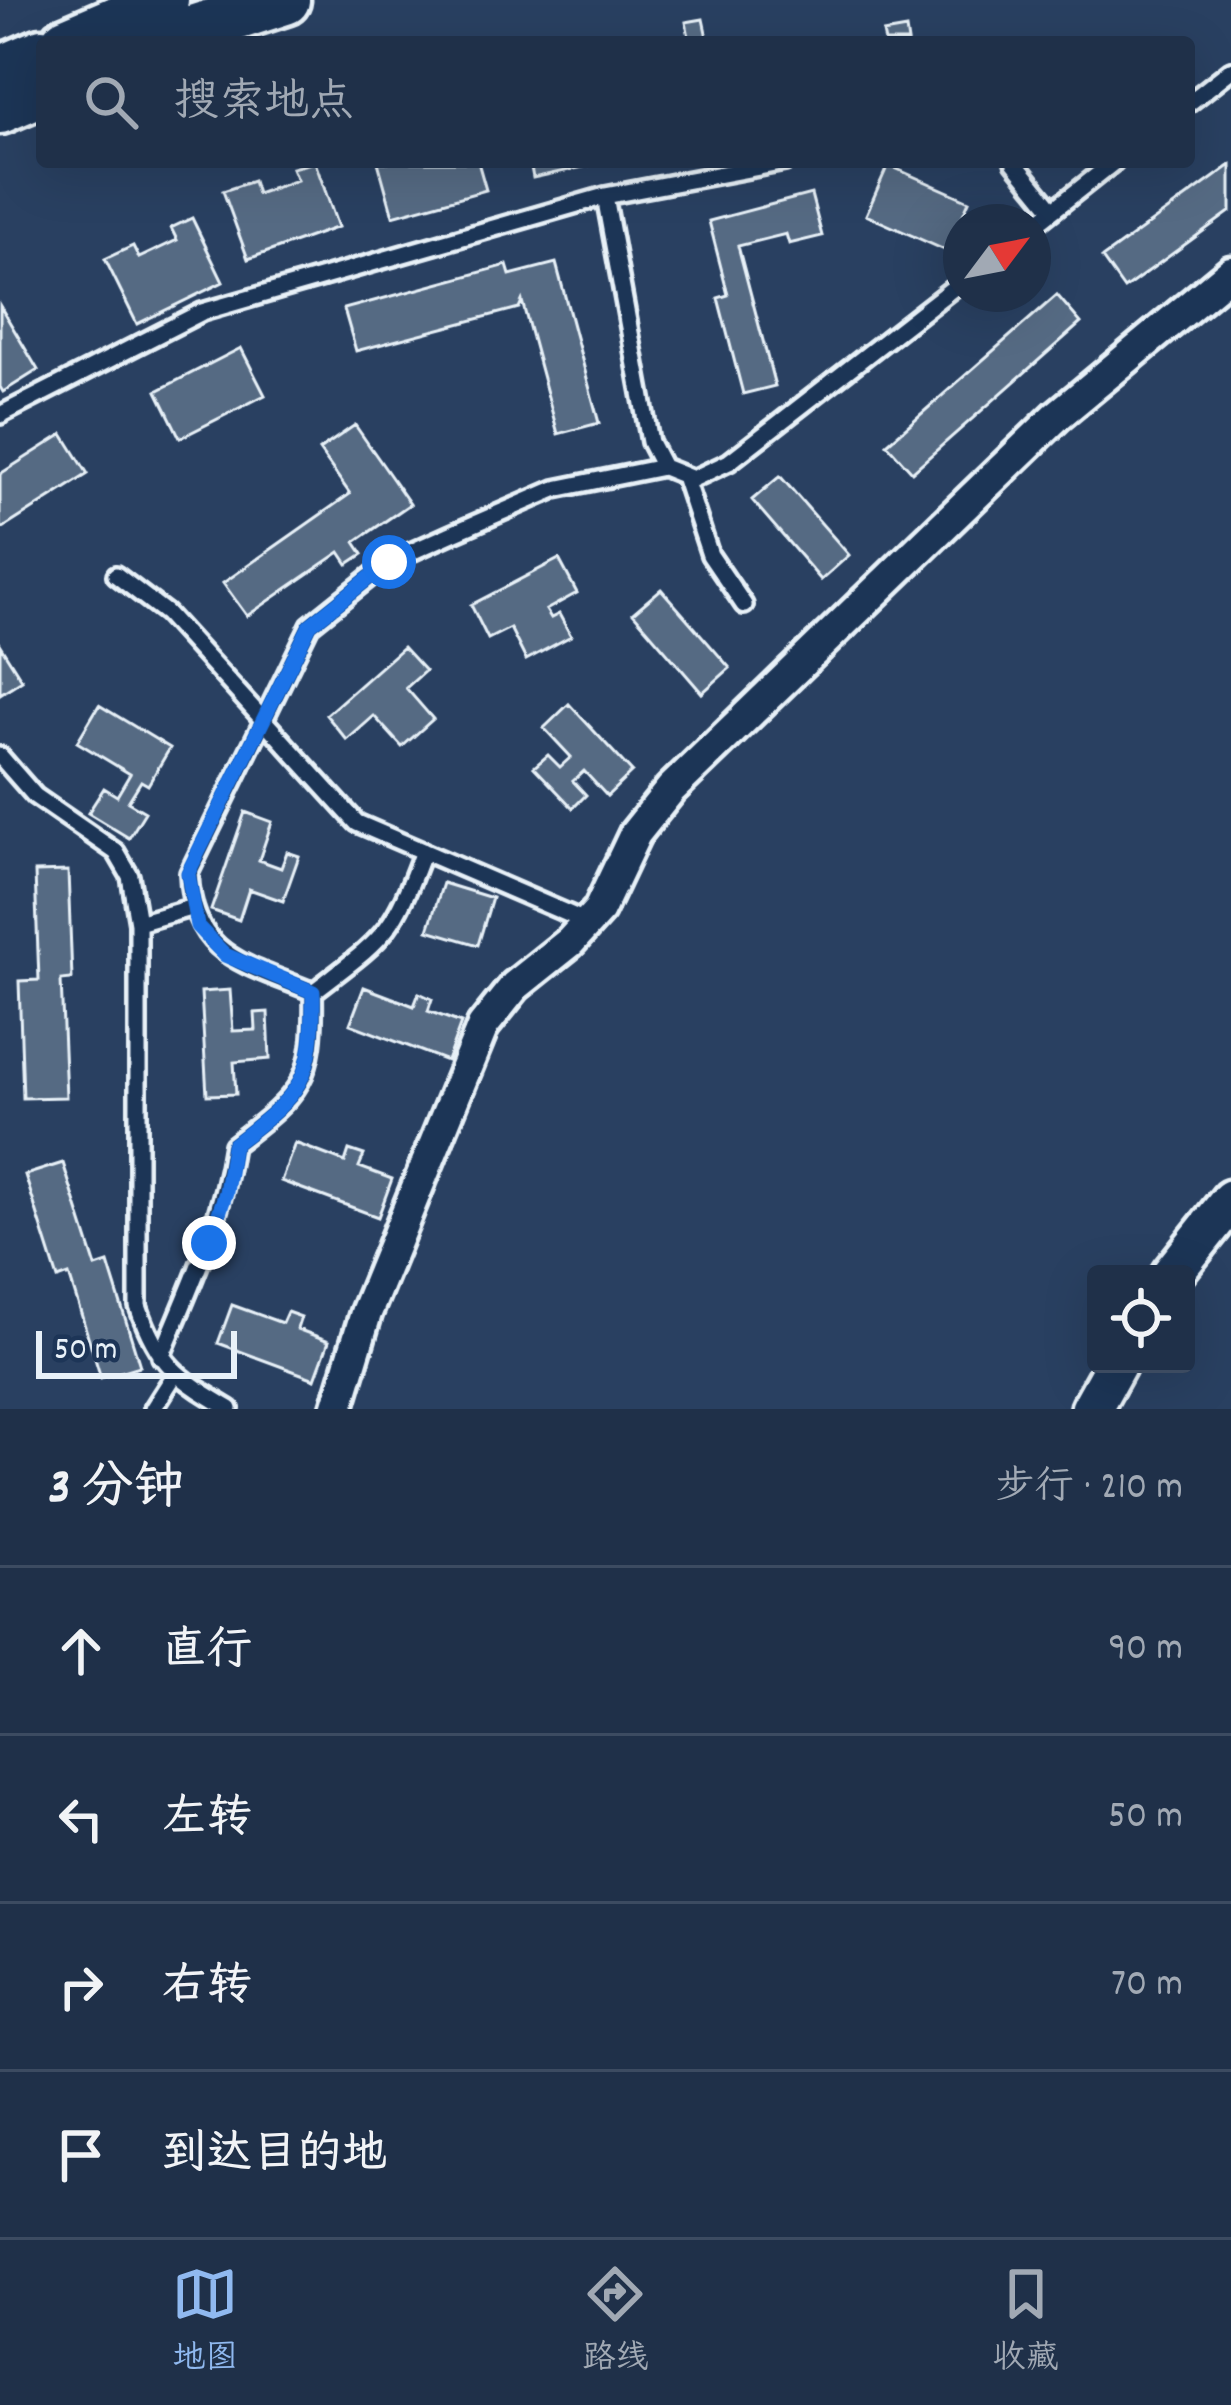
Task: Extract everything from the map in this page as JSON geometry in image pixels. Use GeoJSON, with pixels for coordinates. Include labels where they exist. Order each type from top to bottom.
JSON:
{"type":"FeatureCollection","features":[{"type":"Feature","properties":{"kind":"main road"},"geometry":{"type":"LineString","coordinates":[[80,36],[164,0]]}},
{"type":"Feature","properties":{"kind":"main road"},"geometry":{"type":"LineString","coordinates":[[174,36],[285,0]]}},
{"type":"Feature","properties":{"kind":"main road"},"geometry":{"type":"LineString","coordinates":[[0,70],[36,55]]}},
{"type":"Feature","properties":{"kind":"main road"},"geometry":{"type":"LineString","coordinates":[[0,109],[36,94]]}},
{"type":"Feature","properties":{"kind":"street"},"geometry":{"type":"LineString","coordinates":[[337,1409],[366,1312],[483,1026],[515,986],[599,910],[634,834],[671,789],[1057,416],[1231,272]]}},
{"type":"Feature","properties":{"kind":"street"},"geometry":{"type":"LineString","coordinates":[[1179,1265],[1231,1200]]}},
{"type":"Feature","properties":{"kind":"street"},"geometry":{"type":"LineString","coordinates":[[1091,1409],[1111,1373]]}},
{"type":"Feature","properties":{"kind":"lane"},"geometry":{"type":"LineString","coordinates":[[1195,98],[1231,70]]}},
{"type":"Feature","properties":{"kind":"lane"},"geometry":{"type":"LineString","coordinates":[[0,415],[202,313],[604,196],[752,168]]}},
{"type":"Feature","properties":{"kind":"lane"},"geometry":{"type":"LineString","coordinates":[[1019,168],[1053,210],[1106,168]]}},
{"type":"Feature","properties":{"kind":"lane"},"geometry":{"type":"LineString","coordinates":[[604,196],[650,442],[663,467]]}},
{"type":"Feature","properties":{"kind":"lane"},"geometry":{"type":"LineString","coordinates":[[313,992],[225,955],[197,926],[190,908],[188,873],[310,625],[389,562],[555,489],[663,467],[693,479],[729,462],[943,296]]}},
{"type":"Feature","properties":{"kind":"lane"},"geometry":{"type":"LineString","coordinates":[[684,476],[710,555],[744,605]]}},
{"type":"Feature","properties":{"kind":"lane"},"geometry":{"type":"LineString","coordinates":[[116,575],[166,613],[357,823],[587,922]]}},
{"type":"Feature","properties":{"kind":"lane"},"geometry":{"type":"LineString","coordinates":[[0,756],[35,796],[116,852],[130,876],[138,923],[138,1306],[174,1376],[230,1409]]}},
{"type":"Feature","properties":{"kind":"lane"},"geometry":{"type":"LineString","coordinates":[[313,992],[376,945],[398,920],[423,851]]}},
{"type":"Feature","properties":{"kind":"lane"},"geometry":{"type":"LineString","coordinates":[[138,923],[190,908]]}},
{"type":"Feature","properties":{"kind":"lane"},"geometry":{"type":"LineString","coordinates":[[161,1357],[209,1243],[226,1192],[233,1145],[273,1115],[309,1074],[313,992]]}},
{"type":"Feature","properties":{"kind":"lane"},"geometry":{"type":"LineString","coordinates":[[154,1409],[174,1376]]}},
{"type":"Feature","properties":{"kind":"building"},"geometry":{"type":"Polygon","coordinates":[[[703,19],[707,36],[689,36],[686,22],[703,19]]]}},
{"type":"Feature","properties":{"kind":"building"},"geometry":{"type":"Polygon","coordinates":[[[906,29],[907,36],[884,36],[906,29]]]}},
{"type":"Feature","properties":{"kind":"building"},"geometry":{"type":"Polygon","coordinates":[[[1231,165],[1231,211],[1124,289],[1102,258],[1231,165]]]}},
{"type":"Feature","properties":{"kind":"building"},"geometry":{"type":"Polygon","coordinates":[[[292,168],[317,168],[338,227],[248,259],[223,191],[253,181],[257,194],[297,180],[292,168]]]}},
{"type":"Feature","properties":{"kind":"building"},"geometry":{"type":"Polygon","coordinates":[[[380,168],[480,168],[486,190],[393,216],[380,168]]]}},
{"type":"Feature","properties":{"kind":"building"},"geometry":{"type":"Polygon","coordinates":[[[531,168],[579,168],[533,178],[531,168]]]}},
{"type":"Feature","properties":{"kind":"building"},"geometry":{"type":"Polygon","coordinates":[[[887,168],[969,201],[943,204],[943,249],[866,215],[887,168]]]}},
{"type":"Feature","properties":{"kind":"building"},"geometry":{"type":"Polygon","coordinates":[[[811,194],[822,236],[789,244],[786,234],[738,246],[775,386],[743,394],[718,298],[728,295],[709,221],[811,194]]]}},
{"type":"Feature","properties":{"kind":"building"},"geometry":{"type":"Polygon","coordinates":[[[192,218],[223,282],[137,324],[105,259],[133,246],[139,258],[177,240],[171,228],[192,218]]]}},
{"type":"Feature","properties":{"kind":"building"},"geometry":{"type":"Polygon","coordinates":[[[556,263],[599,423],[558,434],[522,301],[519,308],[356,351],[344,309],[507,265],[510,275],[556,263]]]}},
{"type":"Feature","properties":{"kind":"building"},"geometry":{"type":"Polygon","coordinates":[[[1057,295],[1081,323],[912,472],[887,444],[1038,312],[1051,312],[1051,300],[1057,295]]]}},
{"type":"Feature","properties":{"kind":"building"},"geometry":{"type":"Polygon","coordinates":[[[0,306],[38,370],[3,392],[0,387],[0,306]]]}},
{"type":"Feature","properties":{"kind":"building"},"geometry":{"type":"Polygon","coordinates":[[[241,348],[265,395],[180,438],[157,391],[241,348]]]}},
{"type":"Feature","properties":{"kind":"building"},"geometry":{"type":"Polygon","coordinates":[[[355,425],[410,504],[355,542],[363,554],[348,564],[340,552],[247,616],[223,583],[350,494],[319,450],[355,425]]]}},
{"type":"Feature","properties":{"kind":"building"},"geometry":{"type":"Polygon","coordinates":[[[63,434],[88,474],[0,530],[0,474],[63,434]]]}},
{"type":"Feature","properties":{"kind":"building"},"geometry":{"type":"Polygon","coordinates":[[[780,476],[849,555],[821,580],[752,500],[780,476]]]}},
{"type":"Feature","properties":{"kind":"building"},"geometry":{"type":"Polygon","coordinates":[[[559,559],[577,593],[546,610],[551,618],[559,614],[571,636],[526,660],[510,628],[488,639],[471,605],[559,559]]]}},
{"type":"Feature","properties":{"kind":"building"},"geometry":{"type":"Polygon","coordinates":[[[661,589],[730,668],[702,693],[633,613],[661,589]]]}},
{"type":"Feature","properties":{"kind":"building"},"geometry":{"type":"Polygon","coordinates":[[[0,645],[22,680],[0,694],[0,645]]]}},
{"type":"Feature","properties":{"kind":"building"},"geometry":{"type":"Polygon","coordinates":[[[403,647],[425,671],[406,688],[433,719],[402,747],[374,716],[347,740],[326,715],[403,647]]]}},
{"type":"Feature","properties":{"kind":"building"},"geometry":{"type":"Polygon","coordinates":[[[569,704],[632,772],[607,796],[584,771],[573,781],[586,795],[573,808],[534,767],[548,755],[560,767],[571,757],[544,728],[569,704]]]}},
{"type":"Feature","properties":{"kind":"building"},"geometry":{"type":"Polygon","coordinates":[[[99,705],[170,748],[148,785],[141,781],[128,802],[145,812],[129,838],[88,813],[104,788],[117,796],[130,774],[77,742],[99,705]]]}},
{"type":"Feature","properties":{"kind":"building"},"geometry":{"type":"Polygon","coordinates":[[[245,812],[272,822],[259,860],[281,868],[287,852],[299,856],[283,901],[249,889],[239,920],[211,910],[245,812]]]}},
{"type":"Feature","properties":{"kind":"building"},"geometry":{"type":"Polygon","coordinates":[[[68,871],[72,979],[61,980],[66,1097],[23,1098],[19,981],[39,980],[35,872],[68,871]]]}},
{"type":"Feature","properties":{"kind":"building"},"geometry":{"type":"Polygon","coordinates":[[[443,883],[492,898],[478,945],[428,930],[443,883]]]}},
{"type":"Feature","properties":{"kind":"building"},"geometry":{"type":"Polygon","coordinates":[[[364,987],[414,1006],[419,993],[432,999],[428,1011],[461,1023],[447,1061],[350,1024],[364,987]]]}},
{"type":"Feature","properties":{"kind":"building"},"geometry":{"type":"Polygon","coordinates":[[[230,990],[233,1031],[256,1030],[255,1013],[268,1012],[270,1059],[234,1062],[236,1094],[207,1095],[201,992],[230,990]]]}},
{"type":"Feature","properties":{"kind":"building"},"geometry":{"type":"Polygon","coordinates":[[[295,1143],[345,1162],[349,1150],[364,1155],[359,1167],[392,1179],[378,1217],[281,1181],[295,1143]]]}},
{"type":"Feature","properties":{"kind":"building"},"geometry":{"type":"Polygon","coordinates":[[[63,1163],[96,1267],[108,1263],[140,1366],[101,1378],[69,1275],[58,1279],[25,1175],[63,1163]]]}},
{"type":"Feature","properties":{"kind":"building"},"geometry":{"type":"Polygon","coordinates":[[[232,1305],[282,1323],[287,1312],[301,1317],[297,1329],[329,1341],[315,1379],[218,1343],[232,1305]]]}},
{"type":"Feature","properties":{"kind":"route"},"geometry":{"type":"LineString","coordinates":[[209,1243],[226,1192],[233,1145],[273,1115],[309,1074],[313,992],[225,955],[197,926],[190,908],[188,873],[310,625],[389,562]]}}]}
